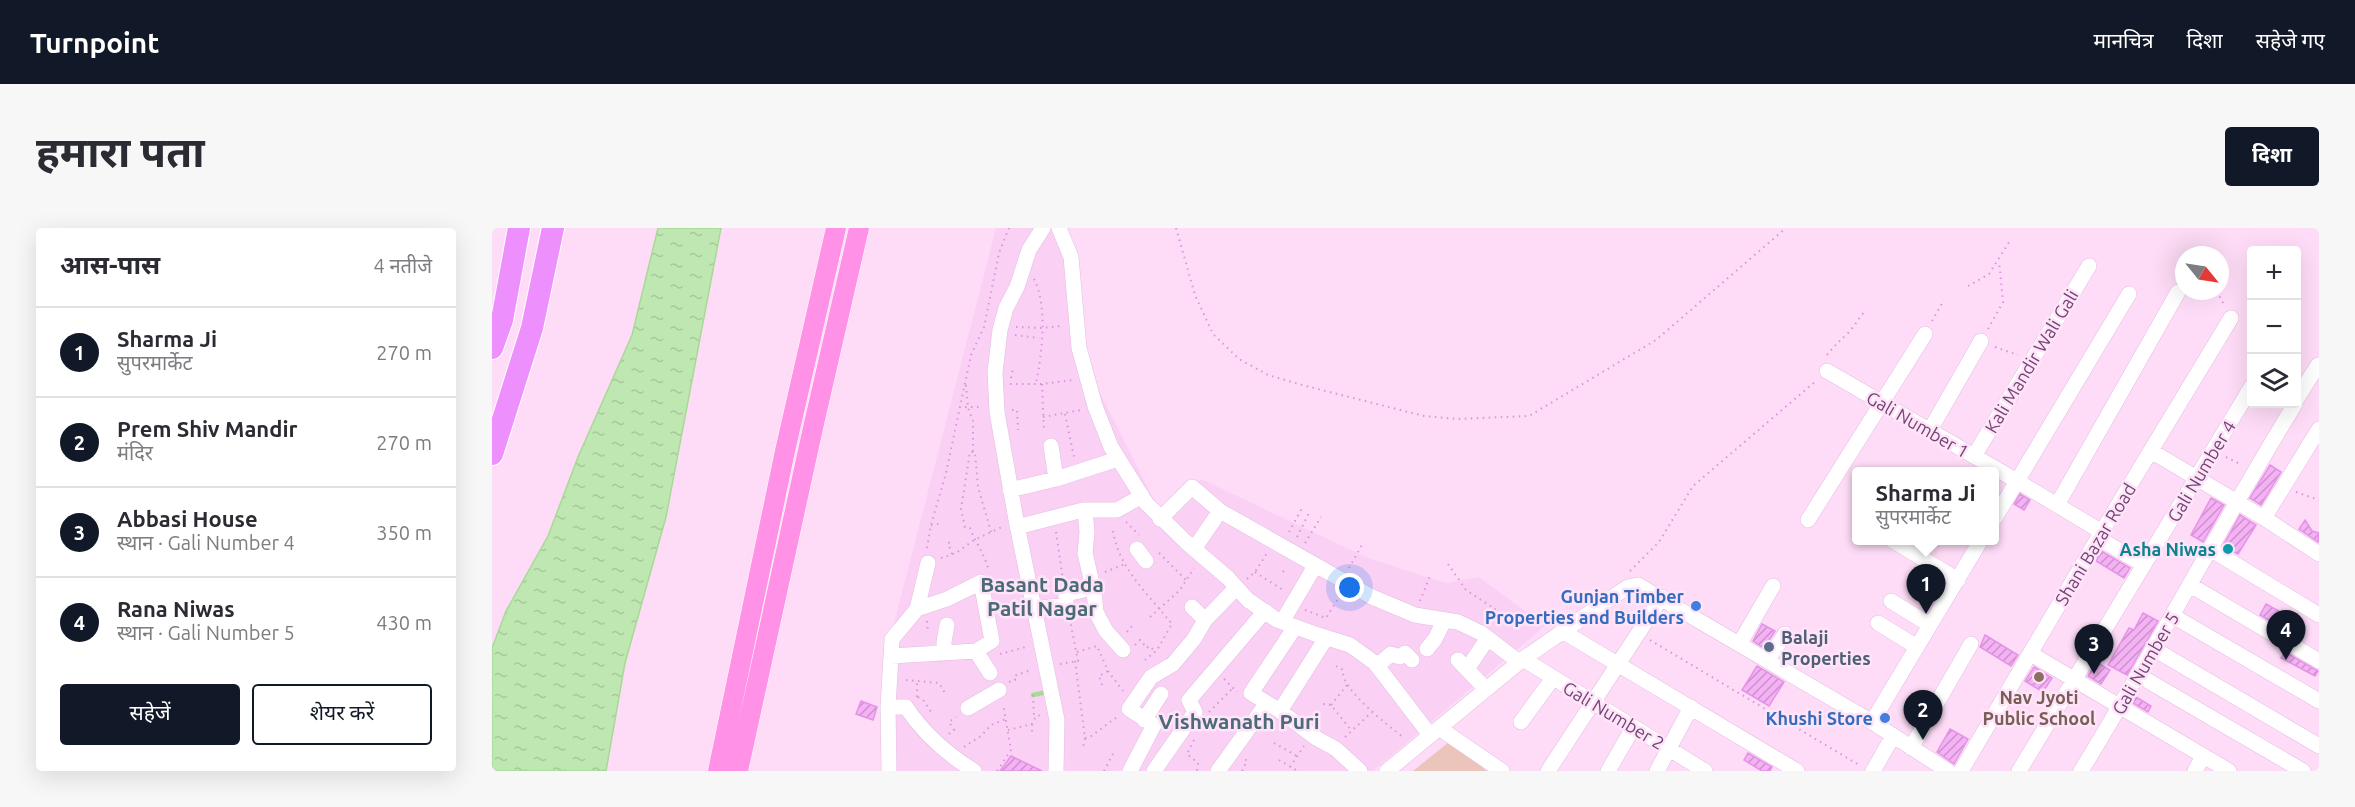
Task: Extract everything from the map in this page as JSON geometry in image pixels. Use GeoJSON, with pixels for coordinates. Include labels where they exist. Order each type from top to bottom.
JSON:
{"type":"FeatureCollection","features":[{"type":"Feature","properties":{"kind":"highway"},"geometry":{"type":"LineString","coordinates":[[492,348],[502,320],[499,301],[519,228]]}},
{"type":"Feature","properties":{"kind":"highway"},"geometry":{"type":"LineString","coordinates":[[492,454],[532,328],[553,228]]}},
{"type":"Feature","properties":{"kind":"main road"},"geometry":{"type":"LineString","coordinates":[[718,771],[785,451],[836,228]]}},
{"type":"Feature","properties":{"kind":"main road"},"geometry":{"type":"LineString","coordinates":[[738,771],[810,439],[859,228]]}},
{"type":"Feature","properties":{"kind":"street"},"geometry":{"type":"LineString","coordinates":[[1043,228],[1029,250],[1017,287],[1006,308],[1000,330],[995,384],[1016,524],[1055,712],[1056,771]]}},
{"type":"Feature","properties":{"kind":"street"},"geometry":{"type":"LineString","coordinates":[[1059,228],[1071,257],[1079,348],[1095,406],[1106,437],[1118,459],[1160,519],[1265,612],[1289,624],[1350,645],[1365,655],[1404,692],[1435,731],[1502,771]]}},
{"type":"Feature","properties":{"kind":"street","name":"Kali Mandir Wali Gali"},"geometry":{"type":"LineString","coordinates":[[1974,456],[2089,266]]}},
{"type":"Feature","properties":{"kind":"street"},"geometry":{"type":"LineString","coordinates":[[1999,512],[2129,294]]}},
{"type":"Feature","properties":{"kind":"street"},"geometry":{"type":"LineString","coordinates":[[2057,505],[2175,297]]}},
{"type":"Feature","properties":{"kind":"street","name":"Shani Bazar Road"},"geometry":{"type":"LineString","coordinates":[[1961,771],[2231,318]]}},
{"type":"Feature","properties":{"kind":"street"},"geometry":{"type":"LineString","coordinates":[[1808,520],[1925,334]]}},
{"type":"Feature","properties":{"kind":"street"},"geometry":{"type":"LineString","coordinates":[[1930,430],[1981,341]]}},
{"type":"Feature","properties":{"kind":"street","name":"Gali Number 5"},"geometry":{"type":"LineString","coordinates":[[2301,394],[2318,365]]}},
{"type":"Feature","properties":{"kind":"street","name":"Gali Number 1"},"geometry":{"type":"LineString","coordinates":[[1827,372],[1993,467]]}},
{"type":"Feature","properties":{"kind":"street","name":"Gali Number 4"},"geometry":{"type":"LineString","coordinates":[[2019,771],[2247,394]]}},
{"type":"Feature","properties":{"kind":"street","name":"Gali Number 5"},"geometry":{"type":"LineString","coordinates":[[2081,771],[2154,649],[2253,471],[2292,408]]}},
{"type":"Feature","properties":{"kind":"street"},"geometry":{"type":"LineString","coordinates":[[2264,518],[2319,429]]}},
{"type":"Feature","properties":{"kind":"street"},"geometry":{"type":"LineString","coordinates":[[1048,442],[1056,479]]}},
{"type":"Feature","properties":{"kind":"street"},"geometry":{"type":"LineString","coordinates":[[2151,451],[2264,518],[2319,554]]}},
{"type":"Feature","properties":{"kind":"street"},"geometry":{"type":"LineString","coordinates":[[1010,490],[1056,479],[1118,459]]}},
{"type":"Feature","properties":{"kind":"street","name":"Gali Number 1"},"geometry":{"type":"LineString","coordinates":[[1999,470],[2057,505],[2144,565]]}},
{"type":"Feature","properties":{"kind":"street","name":"Gali Number 2"},"geometry":{"type":"LineString","coordinates":[[1160,519],[1192,487],[1220,511],[1382,602],[1415,615],[1458,622],[1485,636],[1670,750],[1688,767],[1705,771]]}},
{"type":"Feature","properties":{"kind":"street"},"geometry":{"type":"LineString","coordinates":[[1016,524],[1055,519],[1085,510],[1117,510],[1142,496]]}},
{"type":"Feature","properties":{"kind":"street"},"geometry":{"type":"LineString","coordinates":[[1085,510],[1087,532],[1085,553],[1093,588],[1095,612],[1106,631],[1123,650]]}},
{"type":"Feature","properties":{"kind":"street"},"geometry":{"type":"LineString","coordinates":[[1198,553],[1220,511]]}},
{"type":"Feature","properties":{"kind":"street"},"geometry":{"type":"LineString","coordinates":[[1900,545],[1958,579]]}},
{"type":"Feature","properties":{"kind":"street"},"geometry":{"type":"LineString","coordinates":[[1872,722],[1978,545]]}},
{"type":"Feature","properties":{"kind":"street"},"geometry":{"type":"LineString","coordinates":[[2210,549],[2319,615]]}},
{"type":"Feature","properties":{"kind":"street"},"geometry":{"type":"LineString","coordinates":[[889,771],[888,707],[892,639],[917,609],[928,563]]}},
{"type":"Feature","properties":{"kind":"street"},"geometry":{"type":"LineString","coordinates":[[1315,566],[1296,598],[1289,624],[1251,693],[1336,749],[1360,771]]}},
{"type":"Feature","properties":{"kind":"street"},"geometry":{"type":"LineString","coordinates":[[891,656],[944,654],[984,662],[992,641],[986,633],[981,582],[946,599],[917,609]]}},
{"type":"Feature","properties":{"kind":"street"},"geometry":{"type":"LineString","coordinates":[[1386,771],[1521,660],[1611,598],[1634,585],[1645,587],[1740,643],[1872,722],[1948,771]]}},
{"type":"Feature","properties":{"kind":"street"},"geometry":{"type":"LineString","coordinates":[[2190,585],[2319,661]]}},
{"type":"Feature","properties":{"kind":"street"},"geometry":{"type":"LineString","coordinates":[[1740,643],[1773,586]]}},
{"type":"Feature","properties":{"kind":"street"},"geometry":{"type":"LineString","coordinates":[[1034,609],[1066,600],[1093,588]]}},
{"type":"Feature","properties":{"kind":"street"},"geometry":{"type":"LineString","coordinates":[[1130,771],[1154,725],[1129,709],[1151,676],[1173,664],[1194,639],[1205,620],[1236,588]]}},
{"type":"Feature","properties":{"kind":"street"},"geometry":{"type":"LineString","coordinates":[[1548,771],[1662,597]]}},
{"type":"Feature","properties":{"kind":"street"},"geometry":{"type":"LineString","coordinates":[[1891,600],[1930,625]]}},
{"type":"Feature","properties":{"kind":"street"},"geometry":{"type":"LineString","coordinates":[[1192,607],[1205,620]]}},
{"type":"Feature","properties":{"kind":"street"},"geometry":{"type":"LineString","coordinates":[[1154,771],[1198,717],[1189,700],[1265,612]]}},
{"type":"Feature","properties":{"kind":"street"},"geometry":{"type":"LineString","coordinates":[[2173,615],[2319,701]]}},
{"type":"Feature","properties":{"kind":"street"},"geometry":{"type":"LineString","coordinates":[[1427,649],[1436,639],[1444,621]]}},
{"type":"Feature","properties":{"kind":"street"},"geometry":{"type":"LineString","coordinates":[[1878,623],[1917,647]]}},
{"type":"Feature","properties":{"kind":"street"},"geometry":{"type":"LineString","coordinates":[[944,654],[947,625]]}},
{"type":"Feature","properties":{"kind":"street"},"geometry":{"type":"LineString","coordinates":[[1562,632],[1797,771]]}},
{"type":"Feature","properties":{"kind":"street"},"geometry":{"type":"LineString","coordinates":[[1768,660],[1785,634]]}},
{"type":"Feature","properties":{"kind":"street"},"geometry":{"type":"LineString","coordinates":[[1485,636],[1463,665],[1486,689]]}},
{"type":"Feature","properties":{"kind":"street"},"geometry":{"type":"LineString","coordinates":[[1218,771],[1274,707],[1326,638]]}},
{"type":"Feature","properties":{"kind":"street"},"geometry":{"type":"LineString","coordinates":[[1911,747],[1971,644]]}},
{"type":"Feature","properties":{"kind":"street"},"geometry":{"type":"LineString","coordinates":[[2154,649],[2319,746]]}},
{"type":"Feature","properties":{"kind":"street"},"geometry":{"type":"LineString","coordinates":[[1377,666],[1391,654],[1400,657],[1405,653],[1412,660]]}},
{"type":"Feature","properties":{"kind":"street"},"geometry":{"type":"LineString","coordinates":[[2031,654],[2229,771]]}},
{"type":"Feature","properties":{"kind":"street"},"geometry":{"type":"LineString","coordinates":[[2138,675],[2303,771]]}},
{"type":"Feature","properties":{"kind":"street"},"geometry":{"type":"LineString","coordinates":[[1521,722],[1552,678]]}},
{"type":"Feature","properties":{"kind":"street"},"geometry":{"type":"LineString","coordinates":[[968,708],[1003,687]]}},
{"type":"Feature","properties":{"kind":"street"},"geometry":{"type":"LineString","coordinates":[[1144,720],[1161,694]]}},
{"type":"Feature","properties":{"kind":"street"},"geometry":{"type":"LineString","coordinates":[[888,707],[906,707],[917,724],[937,743],[974,771]]}},
{"type":"Feature","properties":{"kind":"street"},"geometry":{"type":"LineString","coordinates":[[1657,771],[1691,707]]}},
{"type":"Feature","properties":{"kind":"street"},"geometry":{"type":"LineString","coordinates":[[1608,771],[1633,728]]}},
{"type":"Feature","properties":{"kind":"street"},"geometry":{"type":"LineString","coordinates":[[1866,768],[1893,736]]}},
{"type":"Feature","properties":{"kind":"street"},"geometry":{"type":"LineString","coordinates":[[2195,771],[2203,756]]}},
{"type":"Feature","properties":{"kind":"path"},"geometry":{"type":"LineString","coordinates":[[1009,228],[999,253],[984,327],[972,355],[959,407],[946,473],[931,525],[926,552],[928,563],[952,554],[991,532],[1016,524]]}},
{"type":"Feature","properties":{"kind":"path"},"geometry":{"type":"LineString","coordinates":[[1176,228],[1195,296],[1213,334],[1239,360],[1268,375],[1302,385],[1424,416],[1458,419],[1530,416],[1656,340],[1786,228]]}},
{"type":"Feature","properties":{"kind":"path"},"geometry":{"type":"LineString","coordinates":[[1968,286],[1989,274],[2011,239]]}},
{"type":"Feature","properties":{"kind":"path"},"geometry":{"type":"LineString","coordinates":[[1999,261],[2003,302],[1981,341],[2032,361]]}},
{"type":"Feature","properties":{"kind":"path"},"geometry":{"type":"LineString","coordinates":[[1024,264],[1038,285],[1042,308],[1040,364],[1036,382]]}},
{"type":"Feature","properties":{"kind":"path"},"geometry":{"type":"LineString","coordinates":[[1925,334],[1944,300]]}},
{"type":"Feature","properties":{"kind":"path"},"geometry":{"type":"LineString","coordinates":[[1634,585],[1629,569],[1659,542],[1693,486],[1827,372],[1827,356],[1866,310]]}},
{"type":"Feature","properties":{"kind":"path"},"geometry":{"type":"LineString","coordinates":[[1011,327],[1042,328],[1077,324]]}},
{"type":"Feature","properties":{"kind":"path"},"geometry":{"type":"LineString","coordinates":[[1011,332],[1011,335],[1039,338]]}},
{"type":"Feature","properties":{"kind":"path"},"geometry":{"type":"LineString","coordinates":[[1011,384],[1012,368]]}},
{"type":"Feature","properties":{"kind":"path"},"geometry":{"type":"LineString","coordinates":[[995,384],[1036,382],[1042,384],[1088,378]]}},
{"type":"Feature","properties":{"kind":"path"},"geometry":{"type":"LineString","coordinates":[[966,382],[968,408],[973,421],[973,452],[975,453],[981,503],[991,532]]}},
{"type":"Feature","properties":{"kind":"path"},"geometry":{"type":"LineString","coordinates":[[1042,384],[1043,417],[1048,442]]}},
{"type":"Feature","properties":{"kind":"path"},"geometry":{"type":"LineString","coordinates":[[959,407],[997,406]]}},
{"type":"Feature","properties":{"kind":"path"},"geometry":{"type":"LineString","coordinates":[[1043,417],[1095,406]]}},
{"type":"Feature","properties":{"kind":"path"},"geometry":{"type":"LineString","coordinates":[[1065,414],[1077,472]]}},
{"type":"Feature","properties":{"kind":"path"},"geometry":{"type":"LineString","coordinates":[[2212,450],[2253,471]]}},
{"type":"Feature","properties":{"kind":"path"},"geometry":{"type":"LineString","coordinates":[[973,452],[970,452],[961,509],[964,527],[970,528],[974,540],[985,557],[990,576],[981,582]]}},
{"type":"Feature","properties":{"kind":"path"},"geometry":{"type":"LineString","coordinates":[[2283,487],[2319,500]]}},
{"type":"Feature","properties":{"kind":"path"},"geometry":{"type":"LineString","coordinates":[[1293,524],[1302,508]]}},
{"type":"Feature","properties":{"kind":"path"},"geometry":{"type":"LineString","coordinates":[[1301,529],[1309,513]]}},
{"type":"Feature","properties":{"kind":"path"},"geometry":{"type":"LineString","coordinates":[[1308,539],[1321,517]]}},
{"type":"Feature","properties":{"kind":"path"},"geometry":{"type":"LineString","coordinates":[[1055,519],[1066,600],[1077,652],[1085,738],[1083,747]]}},
{"type":"Feature","properties":{"kind":"path"},"geometry":{"type":"LineString","coordinates":[[931,525],[939,524]]}},
{"type":"Feature","properties":{"kind":"path"},"geometry":{"type":"LineString","coordinates":[[1113,531],[1115,546],[1124,565],[1172,624],[1155,652],[1145,660]]}},
{"type":"Feature","properties":{"kind":"path"},"geometry":{"type":"LineString","coordinates":[[952,542],[948,543],[952,554]]}},
{"type":"Feature","properties":{"kind":"path"},"geometry":{"type":"LineString","coordinates":[[1236,588],[1255,572],[1274,543]]}},
{"type":"Feature","properties":{"kind":"path"},"geometry":{"type":"LineString","coordinates":[[1308,612],[1326,618],[1362,545]]}},
{"type":"Feature","properties":{"kind":"path"},"geometry":{"type":"LineString","coordinates":[[1150,617],[1180,590],[1198,553]]}},
{"type":"Feature","properties":{"kind":"path"},"geometry":{"type":"LineString","coordinates":[[1448,564],[1466,590],[1495,609],[1485,636]]}},
{"type":"Feature","properties":{"kind":"path"},"geometry":{"type":"LineString","coordinates":[[1255,572],[1296,598]]}},
{"type":"Feature","properties":{"kind":"path"},"geometry":{"type":"LineString","coordinates":[[1415,615],[1430,576]]}},
{"type":"Feature","properties":{"kind":"path"},"geometry":{"type":"LineString","coordinates":[[1638,633],[1866,768]]}},
{"type":"Feature","properties":{"kind":"path"},"geometry":{"type":"LineString","coordinates":[[984,662],[1000,654],[1040,644]]}},
{"type":"Feature","properties":{"kind":"path"},"geometry":{"type":"LineString","coordinates":[[1077,652],[1097,646],[1108,671],[1126,695],[1136,685],[1143,689]]}},
{"type":"Feature","properties":{"kind":"path"},"geometry":{"type":"LineString","coordinates":[[1149,646],[1155,652]]}},
{"type":"Feature","properties":{"kind":"path"},"geometry":{"type":"LineString","coordinates":[[1336,666],[1343,670],[1342,676],[1347,685],[1372,712],[1415,748]]}},
{"type":"Feature","properties":{"kind":"path"},"geometry":{"type":"LineString","coordinates":[[1003,687],[1015,680],[1014,676],[1045,667]]}},
{"type":"Feature","properties":{"kind":"path"},"geometry":{"type":"LineString","coordinates":[[1102,685],[1099,676],[1108,671]]}},
{"type":"Feature","properties":{"kind":"path"},"geometry":{"type":"LineString","coordinates":[[891,678],[939,683],[945,693]]}},
{"type":"Feature","properties":{"kind":"path"},"geometry":{"type":"LineString","coordinates":[[1330,705],[1347,685]]}},
{"type":"Feature","properties":{"kind":"path"},"geometry":{"type":"LineString","coordinates":[[1197,771],[1198,763],[1188,753],[1203,726],[1198,717],[1233,688]]}},
{"type":"Feature","properties":{"kind":"path"},"geometry":{"type":"LineString","coordinates":[[1032,695],[1034,719],[1032,736]]}},
{"type":"Feature","properties":{"kind":"path"},"geometry":{"type":"LineString","coordinates":[[1323,704],[1330,705],[1351,730]]}},
{"type":"Feature","properties":{"kind":"path"},"geometry":{"type":"LineString","coordinates":[[937,743],[954,730],[950,722],[968,708]]}},
{"type":"Feature","properties":{"kind":"path"},"geometry":{"type":"LineString","coordinates":[[1085,738],[1090,737],[1129,709]]}},
{"type":"Feature","properties":{"kind":"path"},"geometry":{"type":"LineString","coordinates":[[997,771],[1011,750],[1005,710]]}},
{"type":"Feature","properties":{"kind":"path"},"geometry":{"type":"LineString","coordinates":[[1034,719],[1036,716],[1055,712]]}},
{"type":"Feature","properties":{"kind":"path"},"geometry":{"type":"LineString","coordinates":[[1336,749],[1351,730],[1372,712]]}},
{"type":"Feature","properties":{"kind":"path"},"geometry":{"type":"LineString","coordinates":[[953,757],[991,725],[1006,719]]}},
{"type":"Feature","properties":{"kind":"path"},"geometry":{"type":"LineString","coordinates":[[1008,730],[1032,724]]}},
{"type":"Feature","properties":{"kind":"path"},"geometry":{"type":"LineString","coordinates":[[1290,767],[1312,734]]}},
{"type":"Feature","properties":{"kind":"path"},"geometry":{"type":"LineString","coordinates":[[1274,743],[1297,756]]}},
{"type":"Feature","properties":{"kind":"path"},"geometry":{"type":"LineString","coordinates":[[1104,771],[1114,752]]}},
{"type":"Feature","properties":{"kind":"path"},"geometry":{"type":"LineString","coordinates":[[1279,760],[1298,771]]}},
{"type":"Feature","properties":{"kind":"shaded area"},"geometry":{"type":"Polygon","coordinates":[[[996,228],[1063,228],[1083,342],[1093,379],[1159,510],[1201,479],[1368,558],[1446,583],[1479,577],[1545,626],[1373,771],[897,771],[895,688],[890,639],[996,228]]]}},
{"type":"Feature","properties":{"kind":"shaded area"},"geometry":{"type":"Polygon","coordinates":[[[1449,742],[1487,771],[1413,771],[1449,742]]]}},
{"type":"Feature","properties":{"kind":"water"},"geometry":{"type":"Polygon","coordinates":[[[658,228],[721,228],[666,517],[625,663],[606,771],[492,771],[492,648],[506,611],[548,536],[578,457],[632,335],[658,228]]]}},
{"type":"Feature","properties":{"kind":"building"},"geometry":{"type":"Polygon","coordinates":[[[2270,465],[2281,472],[2261,505],[2250,498],[2270,465]]]}},
{"type":"Feature","properties":{"kind":"building"},"geometry":{"type":"Polygon","coordinates":[[[2020,494],[2030,500],[2024,510],[2014,504],[2020,494]]]}},
{"type":"Feature","properties":{"kind":"building"},"geometry":{"type":"Polygon","coordinates":[[[2211,498],[2224,505],[2203,542],[2191,535],[2211,498]]]}},
{"type":"Feature","properties":{"kind":"building"},"geometry":{"type":"Polygon","coordinates":[[[2240,515],[2256,525],[2238,554],[2223,546],[2240,515]]]}},
{"type":"Feature","properties":{"kind":"building"},"geometry":{"type":"Polygon","coordinates":[[[2305,520],[2312,531],[2319,533],[2318,542],[2299,529],[2305,520]]]}},
{"type":"Feature","properties":{"kind":"building"},"geometry":{"type":"Polygon","coordinates":[[[2101,551],[2130,568],[2124,578],[2096,561],[2101,551]]]}},
{"type":"Feature","properties":{"kind":"building"},"geometry":{"type":"Polygon","coordinates":[[[2266,604],[2286,615],[2279,626],[2260,615],[2266,604]]]}},
{"type":"Feature","properties":{"kind":"building"},"geometry":{"type":"Polygon","coordinates":[[[2143,613],[2158,621],[2127,675],[2108,665],[2129,628],[2134,630],[2143,613]]]}},
{"type":"Feature","properties":{"kind":"building"},"geometry":{"type":"Polygon","coordinates":[[[1762,624],[1775,631],[1764,648],[1753,641],[1762,624]]]}},
{"type":"Feature","properties":{"kind":"building"},"geometry":{"type":"Polygon","coordinates":[[[1985,635],[2018,655],[2011,666],[1980,647],[1985,635]]]}},
{"type":"Feature","properties":{"kind":"building"},"geometry":{"type":"Polygon","coordinates":[[[2285,652],[2318,671],[2315,676],[2281,658],[2285,652]]]}},
{"type":"Feature","properties":{"kind":"building"},"geometry":{"type":"Polygon","coordinates":[[[2096,662],[2110,670],[2101,684],[2088,676],[2096,662]]]}},
{"type":"Feature","properties":{"kind":"building"},"geometry":{"type":"Polygon","coordinates":[[[1757,666],[1784,682],[1769,706],[1742,690],[1757,666]]]}},
{"type":"Feature","properties":{"kind":"building","name":"Nav Jyoti Public School"},"geometry":{"type":"Polygon","coordinates":[[[2034,667],[2052,678],[2043,692],[2025,681],[2034,667]]]}},
{"type":"Feature","properties":{"kind":"building"},"geometry":{"type":"Polygon","coordinates":[[[2136,697],[2151,706],[2148,712],[2133,703],[2136,697]]]}},
{"type":"Feature","properties":{"kind":"building"},"geometry":{"type":"Polygon","coordinates":[[[861,701],[877,707],[873,720],[856,714],[861,701]]]}},
{"type":"Feature","properties":{"kind":"building"},"geometry":{"type":"Polygon","coordinates":[[[1950,729],[1968,739],[1954,764],[1937,752],[1950,729]]]}},
{"type":"Feature","properties":{"kind":"building"},"geometry":{"type":"Polygon","coordinates":[[[1748,753],[1772,767],[1770,771],[1762,771],[1744,760],[1748,753]]]}},
{"type":"Feature","properties":{"kind":"building"},"geometry":{"type":"Polygon","coordinates":[[[1011,756],[1042,771],[1000,771],[1011,756]]]}},
{"type":"Feature","properties":{"kind":"waterway"},"geometry":{"type":"LineString","coordinates":[[1033,695],[1047,692]]}},
{"type":"Feature","properties":{"kind":"place","name":"Asha Niwas"},"geometry":{"type":"Point","coordinates":[2228,549]}},
{"type":"Feature","properties":{"kind":"place","name":"Gunjan Timber Properties and Builders"},"geometry":{"type":"Point","coordinates":[1696,606]}},
{"type":"Feature","properties":{"kind":"place","name":"Sharma Ji"},"geometry":{"type":"Point","coordinates":[1926,614]}},
{"type":"Feature","properties":{"kind":"place","name":"Balaji Properties"},"geometry":{"type":"Point","coordinates":[1769,647]}},
{"type":"Feature","properties":{"kind":"place","name":"Rana Niwas"},"geometry":{"type":"Point","coordinates":[2286,660]}},
{"type":"Feature","properties":{"kind":"place","name":"Abbasi House"},"geometry":{"type":"Point","coordinates":[2094,674]}},
{"type":"Feature","properties":{"kind":"place","name":"Nav Jyoti Public School"},"geometry":{"type":"Point","coordinates":[2039,677]}},
{"type":"Feature","properties":{"kind":"place","name":"Khushi Store"},"geometry":{"type":"Point","coordinates":[1885,718]}},
{"type":"Feature","properties":{"kind":"place","name":"Prem Shiv Mandir"},"geometry":{"type":"Point","coordinates":[1923,740]}},
{"type":"Feature","properties":{"kind":"district","name":"Basant Dada Patil Nagar"},"geometry":{"type":"Point","coordinates":[1042,596]}},
{"type":"Feature","properties":{"kind":"district","name":"Vishwanath Puri"},"geometry":{"type":"Point","coordinates":[1239,721]}}]}
